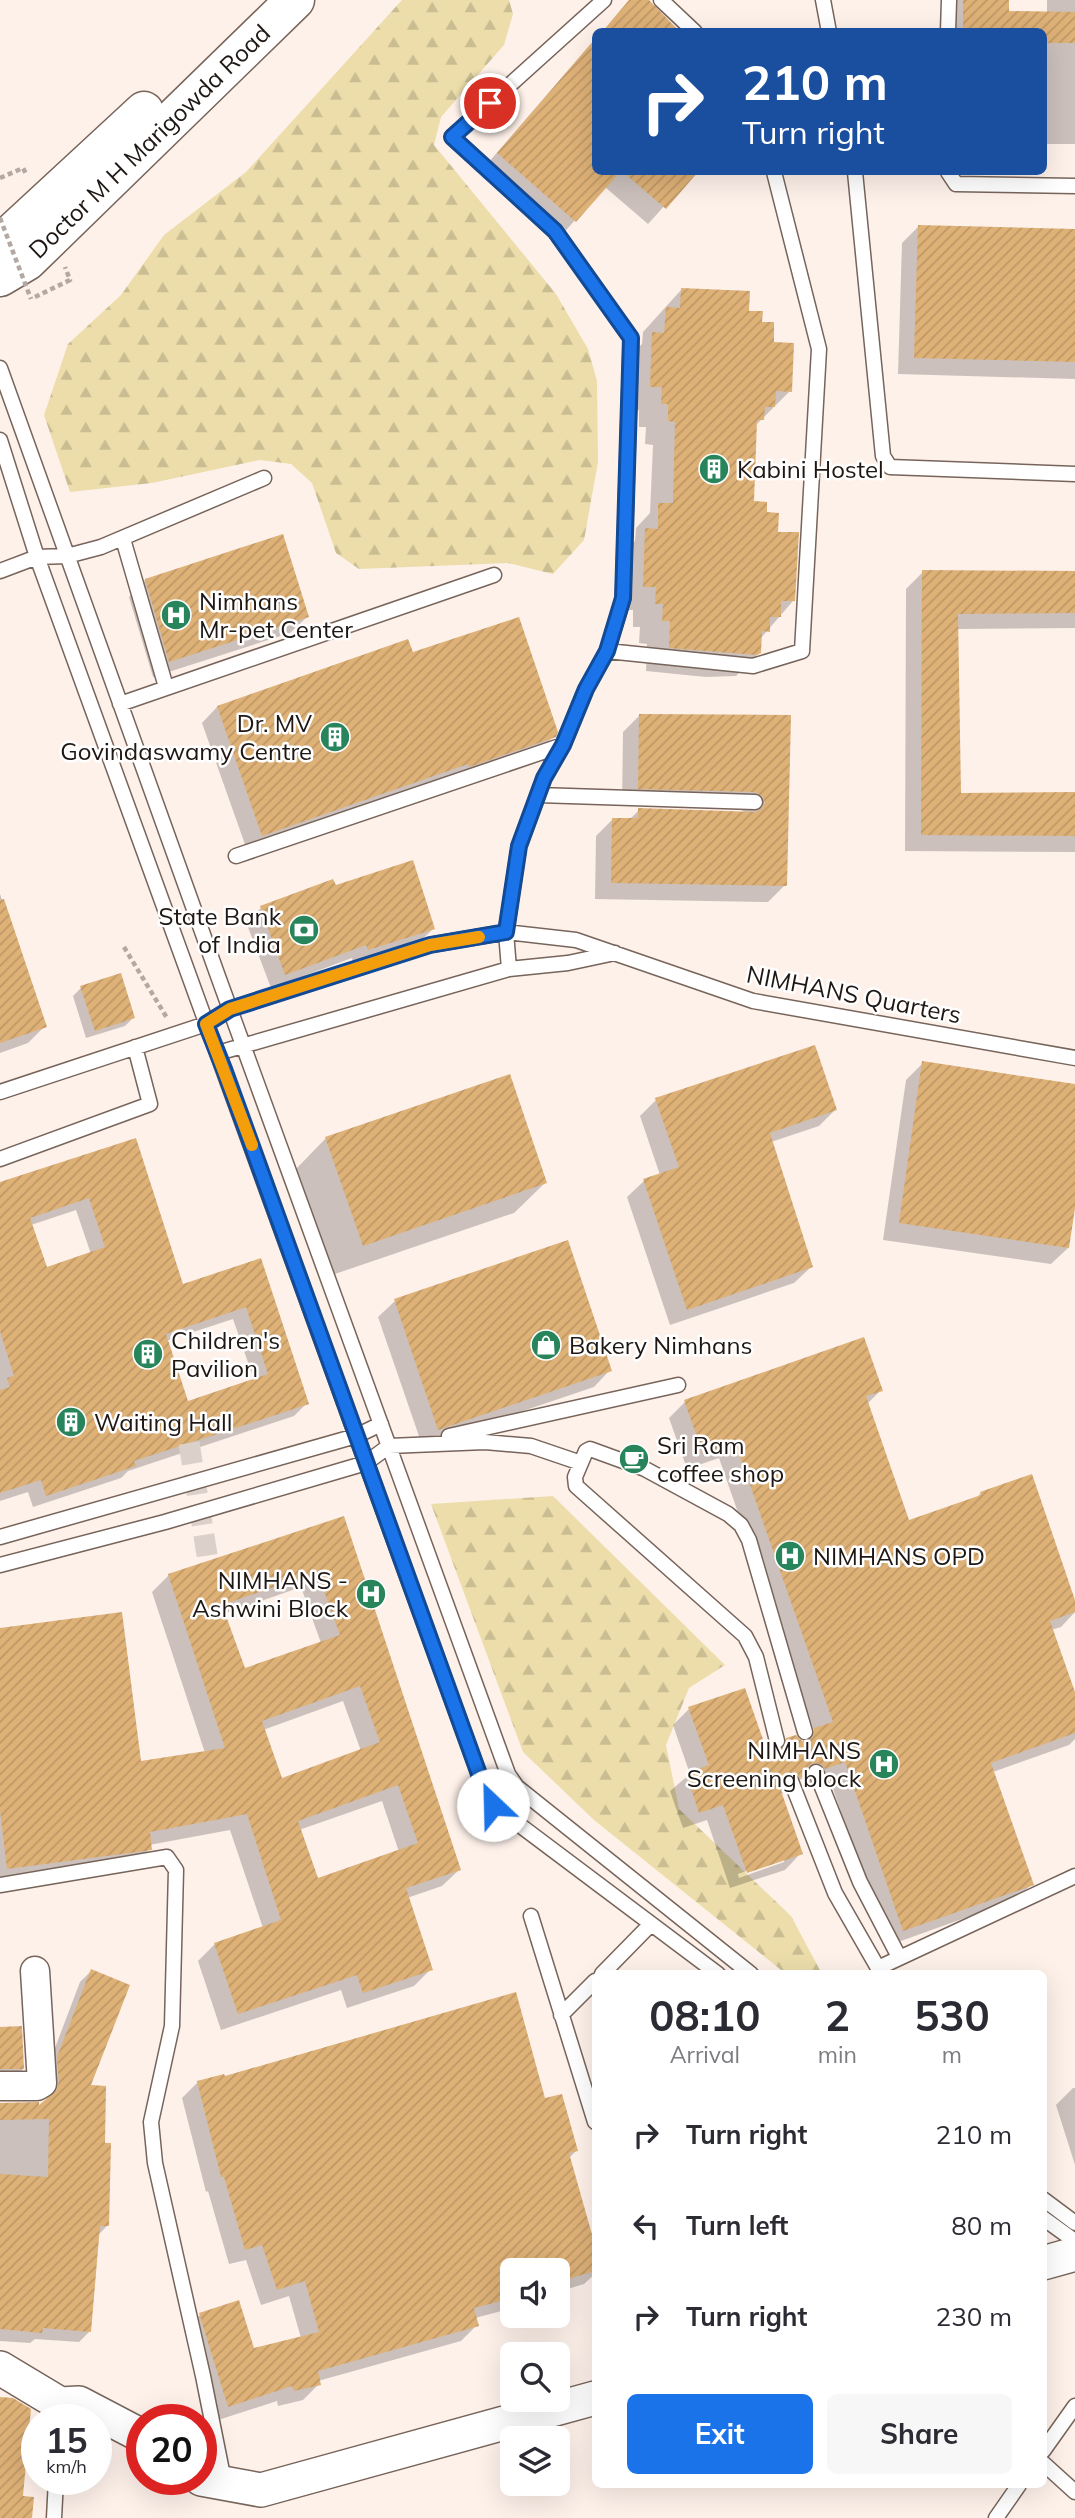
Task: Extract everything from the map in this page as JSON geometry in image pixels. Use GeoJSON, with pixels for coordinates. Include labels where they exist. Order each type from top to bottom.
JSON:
{"type":"FeatureCollection","features":[{"type":"Feature","properties":{"kind":"main road","name":"Doctor M H Marigowda Road"},"geometry":{"type":"LineString","coordinates":[[0,240],[12,233],[206,54],[257,0]]}},
{"type":"Feature","properties":{"kind":"main road","name":"Doctor M H Marigowda Road"},"geometry":{"type":"LineString","coordinates":[[15,288],[27,261],[295,0]]}},
{"type":"Feature","properties":{"kind":"street"},"geometry":{"type":"LineString","coordinates":[[0,2086],[37,2086],[42,2083],[35,1971]]}},
{"type":"Feature","properties":{"kind":"street"},"geometry":{"type":"LineString","coordinates":[[1047,2262],[1075,2254]]}},
{"type":"Feature","properties":{"kind":"street"},"geometry":{"type":"LineString","coordinates":[[1047,2274],[1075,2266]]}},
{"type":"Feature","properties":{"kind":"street"},"geometry":{"type":"LineString","coordinates":[[0,2368],[53,2404]]}},
{"type":"Feature","properties":{"kind":"street"},"geometry":{"type":"LineString","coordinates":[[570,2393],[592,2387]]}},
{"type":"Feature","properties":{"kind":"street"},"geometry":{"type":"LineString","coordinates":[[217,2476],[261,2490],[592,2399]]}},
{"type":"Feature","properties":{"kind":"street"},"geometry":{"type":"LineString","coordinates":[[217,2474],[260,2477],[500,2412]]}},
{"type":"Feature","properties":{"kind":"lane"},"geometry":{"type":"LineString","coordinates":[[509,969],[506,932],[519,846],[544,778],[563,745],[586,689],[607,651],[623,598],[631,338],[555,231],[452,137],[604,0]]}},
{"type":"Feature","properties":{"kind":"lane"},"geometry":{"type":"LineString","coordinates":[[661,0],[691,28]]}},
{"type":"Feature","properties":{"kind":"lane"},"geometry":{"type":"LineString","coordinates":[[823,0],[828,28]]}},
{"type":"Feature","properties":{"kind":"lane"},"geometry":{"type":"LineString","coordinates":[[948,28],[949,0]]}},
{"type":"Feature","properties":{"kind":"lane"},"geometry":{"type":"LineString","coordinates":[[607,651],[753,666],[802,651],[818,349],[775,175]]}},
{"type":"Feature","properties":{"kind":"lane"},"geometry":{"type":"LineString","coordinates":[[855,175],[881,443],[886,463],[890,467],[1075,474]]}},
{"type":"Feature","properties":{"kind":"lane"},"geometry":{"type":"LineString","coordinates":[[950,175],[956,184],[1075,186]]}},
{"type":"Feature","properties":{"kind":"lane"},"geometry":{"type":"LineString","coordinates":[[0,368],[381,1424],[394,1447],[512,1781],[746,1970]]}},
{"type":"Feature","properties":{"kind":"lane"},"geometry":{"type":"LineString","coordinates":[[0,440],[37,557],[488,1799],[713,1970]]}},
{"type":"Feature","properties":{"kind":"lane"},"geometry":{"type":"LineString","coordinates":[[0,571],[37,557],[67,556],[123,539],[264,478]]}},
{"type":"Feature","properties":{"kind":"lane"},"geometry":{"type":"LineString","coordinates":[[123,539],[166,687]]}},
{"type":"Feature","properties":{"kind":"lane"},"geometry":{"type":"LineString","coordinates":[[120,704],[494,575]]}},
{"type":"Feature","properties":{"kind":"lane"},"geometry":{"type":"LineString","coordinates":[[236,856],[563,745]]}},
{"type":"Feature","properties":{"kind":"lane"},"geometry":{"type":"LineString","coordinates":[[538,795],[755,802]]}},
{"type":"Feature","properties":{"kind":"lane","name":"NIMHANS Quarters"},"geometry":{"type":"LineString","coordinates":[[0,1092],[206,1024],[230,1009],[430,945],[506,932],[576,940],[753,1001],[1075,1058]]}},
{"type":"Feature","properties":{"kind":"lane"},"geometry":{"type":"LineString","coordinates":[[218,1053],[509,969],[568,963],[617,953]]}},
{"type":"Feature","properties":{"kind":"lane"},"geometry":{"type":"LineString","coordinates":[[0,1158],[150,1104],[135,1047]]}},
{"type":"Feature","properties":{"kind":"lane"},"geometry":{"type":"LineString","coordinates":[[0,1565],[366,1463],[394,1447],[678,1385]]}},
{"type":"Feature","properties":{"kind":"lane"},"geometry":{"type":"LineString","coordinates":[[0,1537],[356,1436],[381,1424]]}},
{"type":"Feature","properties":{"kind":"lane"},"geometry":{"type":"LineString","coordinates":[[394,1447],[485,1442],[531,1446],[581,1463]]}},
{"type":"Feature","properties":{"kind":"lane"},"geometry":{"type":"LineString","coordinates":[[777,1741],[756,1657],[745,1636],[576,1486],[575,1478],[586,1451],[590,1449],[645,1469],[728,1514],[741,1525],[749,1540],[805,1732]]}},
{"type":"Feature","properties":{"kind":"lane"},"geometry":{"type":"LineString","coordinates":[[816,1772],[860,1882],[899,1957]]}},
{"type":"Feature","properties":{"kind":"lane"},"geometry":{"type":"LineString","coordinates":[[791,1781],[835,1893],[878,1970]]}},
{"type":"Feature","properties":{"kind":"lane"},"geometry":{"type":"LineString","coordinates":[[0,1885],[167,1857],[176,1870],[172,2026],[151,2122],[155,2164],[195,2337],[201,2404]]}},
{"type":"Feature","properties":{"kind":"lane"},"geometry":{"type":"LineString","coordinates":[[880,1970],[899,1957],[1075,1876]]}},
{"type":"Feature","properties":{"kind":"lane"},"geometry":{"type":"LineString","coordinates":[[531,1916],[592,2113]]}},
{"type":"Feature","properties":{"kind":"lane"},"geometry":{"type":"LineString","coordinates":[[606,1970],[651,1924]]}},
{"type":"Feature","properties":{"kind":"lane"},"geometry":{"type":"LineString","coordinates":[[561,2015],[592,1984]]}},
{"type":"Feature","properties":{"kind":"lane"},"geometry":{"type":"LineString","coordinates":[[1047,2202],[1075,2223]]}},
{"type":"Feature","properties":{"kind":"lane"},"geometry":{"type":"LineString","coordinates":[[1047,2221],[1075,2241]]}},
{"type":"Feature","properties":{"kind":"lane"},"geometry":{"type":"LineString","coordinates":[[1047,2445],[1075,2406]]}},
{"type":"Feature","properties":{"kind":"lane"},"geometry":{"type":"LineString","coordinates":[[1047,2467],[1075,2492]]}},
{"type":"Feature","properties":{"kind":"lane"},"geometry":{"type":"LineString","coordinates":[[996,2518],[1017,2488]]}},
{"type":"Feature","properties":{"kind":"lane"},"geometry":{"type":"LineString","coordinates":[[54,2518],[55,2495]]}},
{"type":"Feature","properties":{"kind":"path"},"geometry":{"type":"LineString","coordinates":[[0,178],[23,168],[32,184]]}},
{"type":"Feature","properties":{"kind":"path"},"geometry":{"type":"LineString","coordinates":[[0,218],[15,288]]}},
{"type":"Feature","properties":{"kind":"path"},"geometry":{"type":"LineString","coordinates":[[124,947],[177,1033]]}},
{"type":"Feature","properties":{"kind":"green space"},"geometry":{"type":"Polygon","coordinates":[[[402,0],[509,0],[513,14],[504,45],[441,117],[434,145],[556,294],[588,349],[597,381],[598,462],[584,540],[553,574],[508,563],[359,569],[336,553],[312,483],[291,464],[260,460],[152,483],[70,492],[44,415],[68,344],[121,295],[164,235],[246,172],[402,0]]]}},
{"type":"Feature","properties":{"kind":"green space"},"geometry":{"type":"Polygon","coordinates":[[[553,1496],[725,1665],[689,1688],[666,1745],[679,1809],[791,1916],[820,1970],[781,1970],[594,1820],[523,1752],[431,1504],[553,1496]]]}},
{"type":"Feature","properties":{"kind":"building"},"geometry":{"type":"Polygon","coordinates":[[[629,0],[649,0],[676,28],[605,28],[629,0]]]}},
{"type":"Feature","properties":{"kind":"building"},"geometry":{"type":"Polygon","coordinates":[[[963,0],[1009,0],[1009,11],[1075,12],[1075,43],[1047,43],[1047,28],[963,28],[963,0]]]}},
{"type":"Feature","properties":{"kind":"building"},"geometry":{"type":"Polygon","coordinates":[[[592,42],[592,175],[617,175],[576,222],[497,153],[592,42]]]}},
{"type":"Feature","properties":{"kind":"building"},"geometry":{"type":"Polygon","coordinates":[[[626,175],[695,175],[666,209],[626,175]]]}},
{"type":"Feature","properties":{"kind":"building"},"geometry":{"type":"Polygon","coordinates":[[[918,225],[1075,229],[1075,362],[914,358],[918,225]]]}},
{"type":"Feature","properties":{"kind":"building","name":"Kabini Hostel"},"geometry":{"type":"Polygon","coordinates":[[[681,288],[750,291],[749,311],[763,311],[762,322],[774,322],[774,342],[794,343],[792,392],[776,391],[775,407],[765,407],[764,420],[757,420],[754,501],[767,502],[767,512],[779,513],[778,532],[799,532],[795,601],[781,601],[781,617],[770,617],[770,632],[762,631],[761,653],[757,655],[669,648],[670,621],[662,621],[663,604],[655,604],[656,587],[643,587],[645,528],[658,529],[658,503],[673,503],[675,422],[668,421],[668,404],[661,404],[662,387],[650,387],[652,332],[664,333],[666,307],[680,308],[681,288]]]}},
{"type":"Feature","properties":{"kind":"building"},"geometry":{"type":"Polygon","coordinates":[[[283,534],[309,617],[169,662],[145,579],[283,534]]]}},
{"type":"Feature","properties":{"kind":"building"},"geometry":{"type":"Polygon","coordinates":[[[922,570],[1075,571],[1075,613],[958,614],[961,793],[1075,792],[1075,836],[921,835],[922,570]]]}},
{"type":"Feature","properties":{"kind":"building","name":"Dr. MV Govindaswamy Centre"},"geometry":{"type":"Polygon","coordinates":[[[519,617],[558,732],[556,737],[469,767],[468,764],[262,836],[217,706],[408,639],[413,652],[519,617]]]}},
{"type":"Feature","properties":{"kind":"building"},"geometry":{"type":"Polygon","coordinates":[[[639,714],[791,715],[787,886],[611,883],[612,818],[638,818],[638,808],[755,812],[765,803],[763,797],[755,792],[638,789],[639,714]]]}},
{"type":"Feature","properties":{"kind":"building"},"geometry":{"type":"Polygon","coordinates":[[[413,860],[435,929],[368,950],[366,945],[285,975],[260,906],[333,879],[336,885],[413,860]]]}},
{"type":"Feature","properties":{"kind":"building"},"geometry":{"type":"Polygon","coordinates":[[[4,899],[47,1027],[0,1043],[0,900],[4,899]]]}},
{"type":"Feature","properties":{"kind":"building"},"geometry":{"type":"Polygon","coordinates":[[[121,973],[135,1018],[95,1031],[80,986],[121,973]]]}},
{"type":"Feature","properties":{"kind":"building"},"geometry":{"type":"Polygon","coordinates":[[[815,1045],[837,1110],[770,1133],[813,1267],[687,1310],[643,1179],[679,1167],[655,1098],[815,1045]]]}},
{"type":"Feature","properties":{"kind":"building"},"geometry":{"type":"Polygon","coordinates":[[[922,1061],[1075,1084],[1075,1208],[1069,1248],[899,1223],[922,1061]]]}},
{"type":"Feature","properties":{"kind":"building"},"geometry":{"type":"Polygon","coordinates":[[[510,1074],[547,1183],[363,1246],[325,1137],[510,1074]]]}},
{"type":"Feature","properties":{"kind":"building"},"geometry":{"type":"Polygon","coordinates":[[[136,1138],[183,1284],[261,1258],[309,1404],[134,1461],[136,1466],[46,1496],[41,1480],[0,1493],[0,1390],[10,1387],[7,1378],[14,1376],[0,1331],[0,1182],[136,1138]],[[89,1198],[30,1218],[47,1267],[105,1247],[89,1198]],[[246,1307],[166,1334],[188,1401],[268,1374],[246,1307]]]}},
{"type":"Feature","properties":{"kind":"building"},"geometry":{"type":"Polygon","coordinates":[[[568,1240],[612,1371],[438,1430],[394,1299],[568,1240]]]}},
{"type":"Feature","properties":{"kind":"building"},"geometry":{"type":"Polygon","coordinates":[[[864,1337],[883,1391],[866,1396],[909,1520],[1032,1474],[1075,1600],[1075,1612],[1050,1621],[1075,1692],[1075,1733],[991,1763],[1034,1885],[903,1931],[845,1762],[825,1769],[821,1764],[813,1763],[808,1767],[807,1775],[800,1778],[793,1772],[784,1775],[782,1784],[779,1785],[803,1854],[747,1873],[723,1805],[699,1813],[686,1773],[709,1765],[688,1707],[745,1688],[765,1745],[768,1744],[775,1750],[783,1748],[786,1738],[796,1735],[802,1741],[808,1741],[814,1735],[814,1728],[833,1722],[735,1442],[703,1454],[684,1400],[864,1337]]]}},
{"type":"Feature","properties":{"kind":"building"},"geometry":{"type":"Polygon","coordinates":[[[344,1516],[461,1870],[406,1888],[433,1970],[363,1993],[357,1975],[238,2014],[214,1943],[281,1920],[247,1814],[150,1832],[152,1850],[7,1869],[0,1810],[0,1628],[122,1612],[141,1761],[225,1748],[168,1574],[344,1516]],[[317,1572],[222,1605],[245,1668],[340,1635],[317,1572]],[[360,1686],[262,1721],[282,1778],[380,1742],[360,1686]],[[398,1785],[298,1821],[318,1878],[418,1843],[398,1785]]]}},
{"type":"Feature","properties":{"kind":"building"},"geometry":{"type":"Polygon","coordinates":[[[91,1969],[130,1985],[91,2085],[106,2086],[105,2143],[111,2143],[109,2226],[100,2226],[91,2332],[43,2328],[42,2333],[0,2329],[0,2174],[48,2177],[49,2119],[0,2120],[0,2103],[39,2102],[39,2105],[56,2091],[59,2082],[57,2057],[91,1969]]]}},
{"type":"Feature","properties":{"kind":"building"},"geometry":{"type":"Polygon","coordinates":[[[516,1992],[545,2098],[562,2094],[578,2151],[569,2153],[592,2234],[592,2272],[570,2278],[570,2258],[500,2258],[500,2301],[474,2308],[479,2326],[318,2371],[321,2385],[294,2391],[292,2386],[228,2407],[199,2313],[239,2300],[254,2348],[319,2332],[305,2281],[277,2290],[262,2245],[245,2250],[224,2177],[221,2177],[197,2081],[224,2074],[225,2076],[516,1992]]]}},
{"type":"Feature","properties":{"kind":"building"},"geometry":{"type":"Polygon","coordinates":[[[22,2026],[24,2069],[0,2069],[0,2027],[22,2026]]]}},
{"type":"Feature","properties":{"kind":"building"},"geometry":{"type":"Polygon","coordinates":[[[0,2397],[13,2398],[23,2404],[21,2495],[34,2497],[32,2518],[0,2518],[0,2397]]]}},
{"type":"Feature","properties":{"kind":"tunnel"},"geometry":{"type":"LineString","coordinates":[[189,1443],[208,1561]]}},
{"type":"Feature","properties":{"kind":"slow traffic"},"geometry":{"type":"LineString","coordinates":[[252,1145],[206,1024],[230,1009],[430,945],[479,937]]}},
{"type":"Feature","properties":{"kind":"place","name":"Kabini Hostel"},"geometry":{"type":"Point","coordinates":[714,469]}},
{"type":"Feature","properties":{"kind":"place","name":"Nimhans Mr-pet Center"},"geometry":{"type":"Point","coordinates":[176,615]}},
{"type":"Feature","properties":{"kind":"place","name":"Dr. MV Govindaswamy Centre"},"geometry":{"type":"Point","coordinates":[335,737]}},
{"type":"Feature","properties":{"kind":"place","name":"State Bank of India"},"geometry":{"type":"Point","coordinates":[304,930]}},
{"type":"Feature","properties":{"kind":"place","name":"Bakery Nimhans"},"geometry":{"type":"Point","coordinates":[546,1345]}},
{"type":"Feature","properties":{"kind":"place","name":"Children's Pavilion"},"geometry":{"type":"Point","coordinates":[148,1354]}},
{"type":"Feature","properties":{"kind":"place","name":"Waiting Hall"},"geometry":{"type":"Point","coordinates":[71,1422]}},
{"type":"Feature","properties":{"kind":"place","name":"Sri Ram coffee shop"},"geometry":{"type":"Point","coordinates":[634,1459]}},
{"type":"Feature","properties":{"kind":"place","name":"NIMHANS OPD"},"geometry":{"type":"Point","coordinates":[790,1556]}},
{"type":"Feature","properties":{"kind":"place","name":"NIMHANS - Ashwini Block"},"geometry":{"type":"Point","coordinates":[371,1594]}},
{"type":"Feature","properties":{"kind":"place","name":"NIMHANS Screening block"},"geometry":{"type":"Point","coordinates":[884,1764]}},
{"type":"Feature","properties":{"kind":"route"},"geometry":{"type":"LineString","coordinates":[[490,103],[452,137],[555,231],[631,338],[623,598],[607,651],[586,689],[563,745],[544,778],[519,846],[506,932],[430,945],[230,1009],[206,1024],[488,1799],[493,1805]]}}]}
